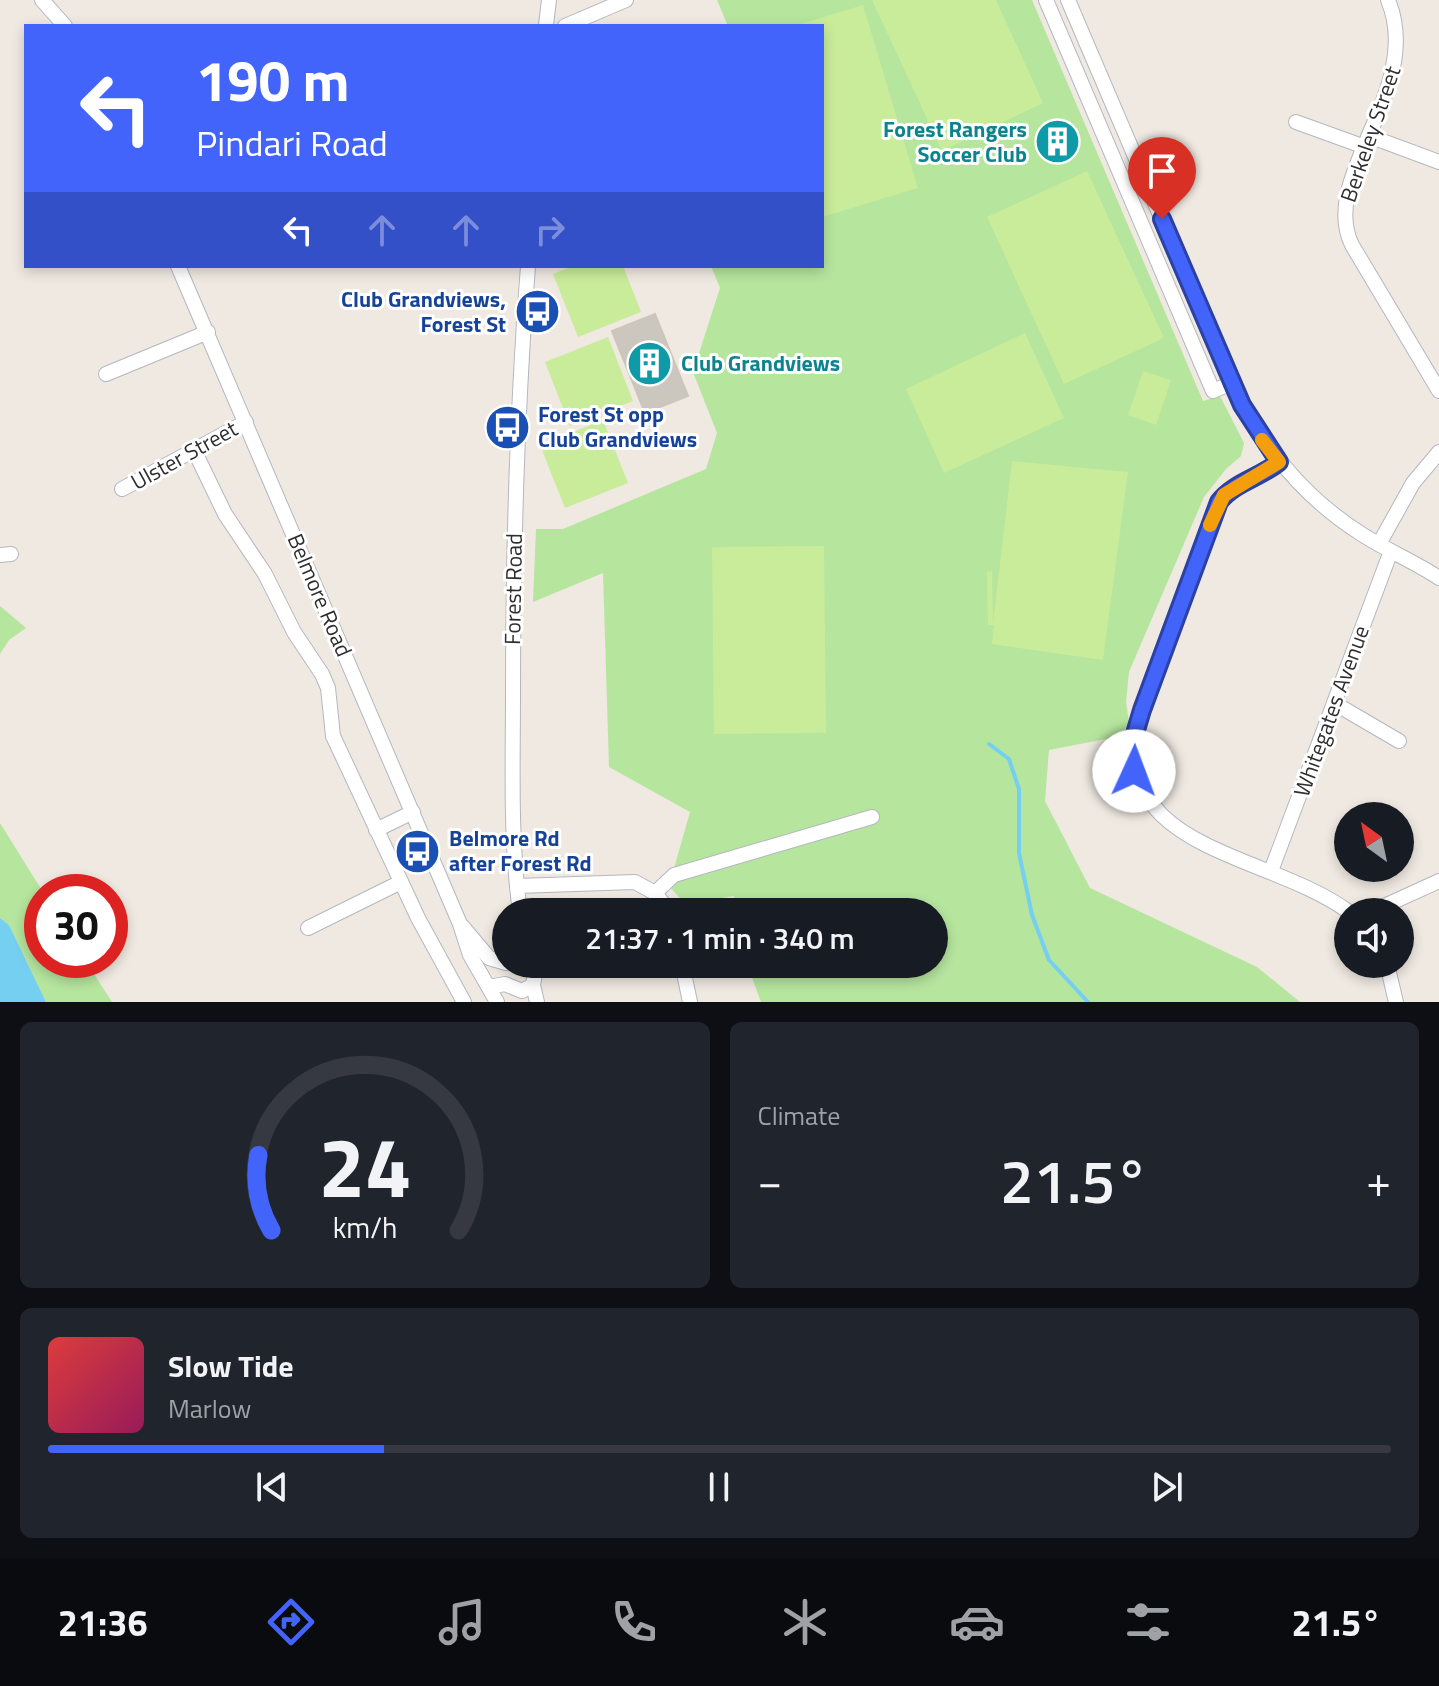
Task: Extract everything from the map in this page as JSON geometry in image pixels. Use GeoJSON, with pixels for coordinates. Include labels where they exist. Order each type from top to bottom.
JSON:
{"type":"FeatureCollection","features":[{"type":"Feature","properties":{"kind":"street"},"geometry":{"type":"LineString","coordinates":[[42,0],[63,24]]}},
{"type":"Feature","properties":{"kind":"street"},"geometry":{"type":"LineString","coordinates":[[546,24],[549,0]]}},
{"type":"Feature","properties":{"kind":"street"},"geometry":{"type":"LineString","coordinates":[[570,24],[626,0]]}},
{"type":"Feature","properties":{"kind":"street"},"geometry":{"type":"LineString","coordinates":[[1046,0],[1213,391],[1232,383]]}},
{"type":"Feature","properties":{"kind":"street"},"geometry":{"type":"LineString","coordinates":[[1068,0],[1251,423],[1279,462],[1355,530],[1439,578]]}},
{"type":"Feature","properties":{"kind":"street","name":"Berkeley Street"},"geometry":{"type":"LineString","coordinates":[[1388,0],[1396,26],[1398,50],[1337,221],[1439,391]]}},
{"type":"Feature","properties":{"kind":"street"},"geometry":{"type":"LineString","coordinates":[[1296,122],[1439,162]]}},
{"type":"Feature","properties":{"kind":"street","name":"Belmore Road"},"geometry":{"type":"LineString","coordinates":[[179,268],[413,812],[460,924],[466,947],[497,1002]]}},
{"type":"Feature","properties":{"kind":"street","name":"Forest Road"},"geometry":{"type":"LineString","coordinates":[[518,898],[513,775],[514,532],[528,268]]}},
{"type":"Feature","properties":{"kind":"street"},"geometry":{"type":"LineString","coordinates":[[106,374],[208,332]]}},
{"type":"Feature","properties":{"kind":"street","name":"Ulster Street"},"geometry":{"type":"LineString","coordinates":[[122,489],[246,422]]}},
{"type":"Feature","properties":{"kind":"street"},"geometry":{"type":"LineString","coordinates":[[194,450],[225,514],[265,574],[294,632],[322,674],[328,688],[333,736],[401,882],[464,1002]]}},
{"type":"Feature","properties":{"kind":"street","name":"Whitegates Avenue"},"geometry":{"type":"LineString","coordinates":[[1271,871],[1334,703],[1385,547],[1413,483],[1439,452]]}},
{"type":"Feature","properties":{"kind":"street"},"geometry":{"type":"LineString","coordinates":[[1279,462],[1259,477],[1230,491],[1219,502],[1142,710],[1132,756],[1144,796],[1167,823],[1334,904]]}},
{"type":"Feature","properties":{"kind":"street"},"geometry":{"type":"LineString","coordinates":[[1334,703],[1399,741]]}},
{"type":"Feature","properties":{"kind":"street"},"geometry":{"type":"LineString","coordinates":[[376,830],[413,812]]}},
{"type":"Feature","properties":{"kind":"street"},"geometry":{"type":"LineString","coordinates":[[655,893],[674,875],[872,817]]}},
{"type":"Feature","properties":{"kind":"street"},"geometry":{"type":"LineString","coordinates":[[1402,898],[1439,881]]}},
{"type":"Feature","properties":{"kind":"street"},"geometry":{"type":"LineString","coordinates":[[308,928],[401,882]]}},
{"type":"Feature","properties":{"kind":"street"},"geometry":{"type":"LineString","coordinates":[[517,886],[635,882],[659,898]]}},
{"type":"Feature","properties":{"kind":"street","name":"Belmore Road"},"geometry":{"type":"LineString","coordinates":[[460,924],[492,959]]}},
{"type":"Feature","properties":{"kind":"street"},"geometry":{"type":"LineString","coordinates":[[534,978],[537,1002]]}},
{"type":"Feature","properties":{"kind":"street"},"geometry":{"type":"LineString","coordinates":[[685,978],[690,1002]]}},
{"type":"Feature","properties":{"kind":"street"},"geometry":{"type":"LineString","coordinates":[[1390,978],[1396,1002]]}},
{"type":"Feature","properties":{"kind":"street"},"geometry":{"type":"LineString","coordinates":[[456,987],[486,981],[519,993],[533,985]]}},
{"type":"Feature","properties":{"kind":"green space"},"geometry":{"type":"Polygon","coordinates":[[[717,0],[1032,0],[1203,401],[1220,396],[1244,443],[1241,456],[1226,469],[1204,497],[1129,672],[1126,702],[1129,722],[1121,736],[1049,750],[1045,801],[1090,888],[1257,967],[1300,1002],[761,1002],[752,978],[948,978],[948,898],[680,898],[669,886],[690,812],[609,767],[603,573],[533,602],[536,529],[563,529],[706,469],[717,433],[693,372],[720,288],[712,268],[824,268],[824,24],[727,24],[717,0]]]}},
{"type":"Feature","properties":{"kind":"green space"},"geometry":{"type":"Polygon","coordinates":[[[872,0],[996,0],[1043,103],[942,151],[872,0]]]}},
{"type":"Feature","properties":{"kind":"green space"},"geometry":{"type":"Polygon","coordinates":[[[863,5],[918,188],[824,216],[824,24],[801,24],[863,5]]]}},
{"type":"Feature","properties":{"kind":"green space"},"geometry":{"type":"Polygon","coordinates":[[[1087,171],[1164,338],[1064,384],[987,217],[1087,171]]]}},
{"type":"Feature","properties":{"kind":"green space"},"geometry":{"type":"Polygon","coordinates":[[[568,268],[624,268],[641,312],[578,337],[553,274],[568,268]]]}},
{"type":"Feature","properties":{"kind":"green space"},"geometry":{"type":"Polygon","coordinates":[[[1025,333],[1064,418],[944,473],[906,389],[1025,333]]]}},
{"type":"Feature","properties":{"kind":"green space"},"geometry":{"type":"Polygon","coordinates":[[[608,337],[633,401],[570,426],[545,362],[608,337]]]}},
{"type":"Feature","properties":{"kind":"green space"},"geometry":{"type":"Polygon","coordinates":[[[1143,371],[1171,380],[1156,425],[1128,415],[1143,371]]]}},
{"type":"Feature","properties":{"kind":"green space"},"geometry":{"type":"Polygon","coordinates":[[[603,420],[628,483],[565,508],[540,445],[603,420]]]}},
{"type":"Feature","properties":{"kind":"green space"},"geometry":{"type":"Polygon","coordinates":[[[1012,461],[1128,472],[1103,660],[992,644],[994,625],[988,625],[987,572],[992,571],[993,624],[1012,461]]]}},
{"type":"Feature","properties":{"kind":"green space"},"geometry":{"type":"Polygon","coordinates":[[[824,546],[826,733],[714,734],[712,547],[824,546]]]}},
{"type":"Feature","properties":{"kind":"green space"},"geometry":{"type":"Polygon","coordinates":[[[0,606],[26,628],[9,640],[0,654],[0,606]]]}},
{"type":"Feature","properties":{"kind":"green space"},"geometry":{"type":"Polygon","coordinates":[[[0,823],[32,874],[24,874],[24,956],[9,925],[0,918],[0,823]]]}},
{"type":"Feature","properties":{"kind":"green space"},"geometry":{"type":"Polygon","coordinates":[[[34,978],[97,978],[112,1002],[46,1002],[34,978]]]}},
{"type":"Feature","properties":{"kind":"water"},"geometry":{"type":"Polygon","coordinates":[[[0,918],[9,925],[24,956],[24,978],[34,978],[46,1002],[0,1002],[0,918]]]}},
{"type":"Feature","properties":{"kind":"building","name":"Forest Rangers Soccer Club"},"geometry":{"type":"Polygon","coordinates":[[[1061,131],[1068,146],[1055,152],[1048,138],[1061,131]]]}},
{"type":"Feature","properties":{"kind":"building","name":"Club Grandviews"},"geometry":{"type":"Polygon","coordinates":[[[655,314],[688,396],[645,413],[612,331],[655,314]]]}},
{"type":"Feature","properties":{"kind":"waterway"},"geometry":{"type":"LineString","coordinates":[[989,744],[1009,759],[1019,789],[1019,853],[1032,915],[1049,960],[1088,1002]]}},
{"type":"Feature","properties":{"kind":"slow traffic"},"geometry":{"type":"LineString","coordinates":[[1210,525],[1224,495],[1259,477],[1279,462],[1262,440]]}},
{"type":"Feature","properties":{"kind":"place","name":"Forest Rangers Soccer Club"},"geometry":{"type":"Point","coordinates":[1058,142]}},
{"type":"Feature","properties":{"kind":"place","name":"Club Grandviews, Forest St"},"geometry":{"type":"Point","coordinates":[537,312]}},
{"type":"Feature","properties":{"kind":"place","name":"Club Grandviews"},"geometry":{"type":"Point","coordinates":[650,363]}},
{"type":"Feature","properties":{"kind":"place","name":"Forest St opp Club Grandviews"},"geometry":{"type":"Point","coordinates":[507,427]}},
{"type":"Feature","properties":{"kind":"place","name":"Belmore Rd after Forest Rd"},"geometry":{"type":"Point","coordinates":[418,851]}},
{"type":"Feature","properties":{"kind":"route"},"geometry":{"type":"LineString","coordinates":[[1134,771],[1133,740],[1142,710],[1219,502],[1224,495],[1259,477],[1279,462],[1242,405],[1162,219]]}}]}
